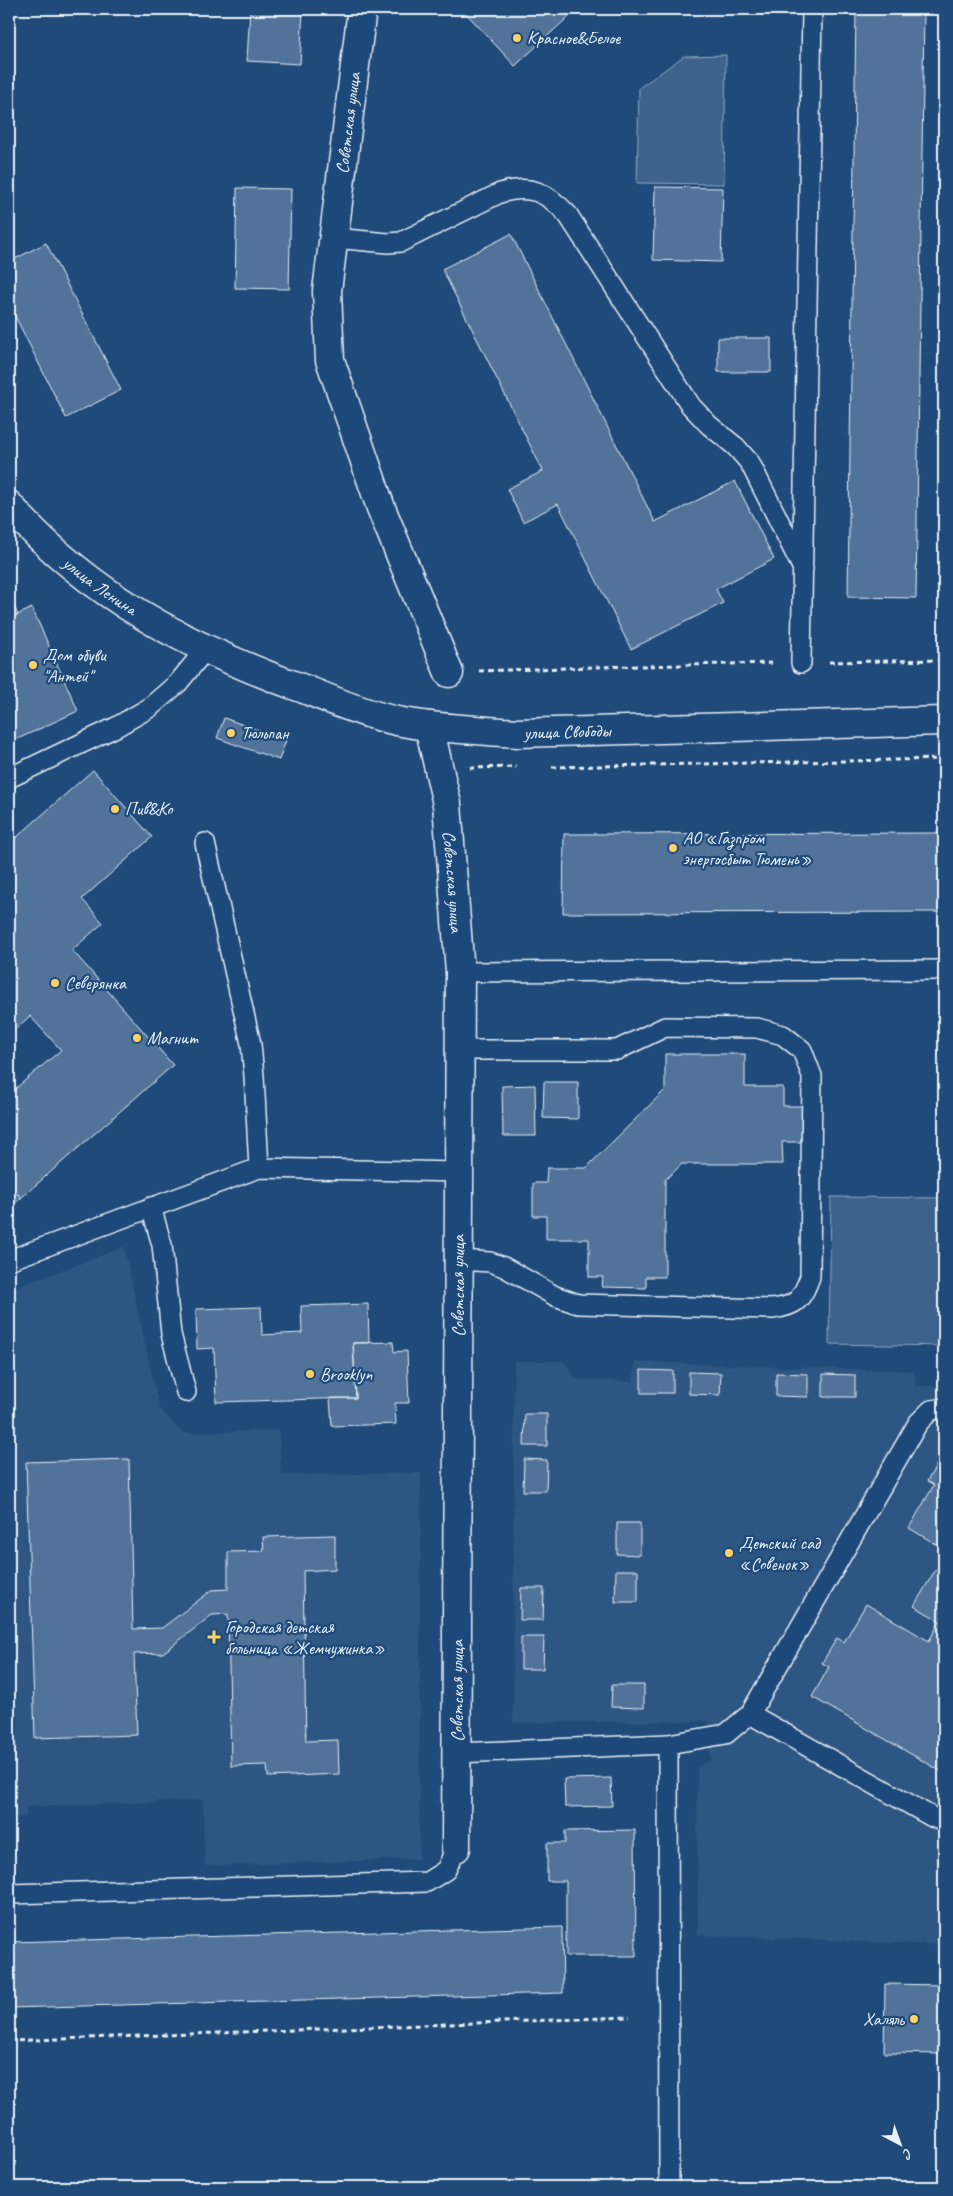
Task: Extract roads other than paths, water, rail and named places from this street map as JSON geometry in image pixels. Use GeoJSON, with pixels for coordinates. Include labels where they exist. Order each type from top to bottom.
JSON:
{"type":"FeatureCollection","features":[{"type":"Feature","properties":{"kind":"street","name":"Советская улица"},"geometry":{"type":"LineString","coordinates":[[362,9],[327,292],[330,360],[381,508],[449,673]]}},
{"type":"Feature","properties":{"kind":"street","name":"улица Ленина"},"geometry":{"type":"LineString","coordinates":[[9,505],[33,532],[94,584],[173,634],[205,650]]}},
{"type":"Feature","properties":{"kind":"street","name":"улица Свободы"},"geometry":{"type":"LineString","coordinates":[[205,650],[357,709],[396,720],[429,726],[518,733],[944,721]]}},
{"type":"Feature","properties":{"kind":"street","name":"Советская улица"},"geometry":{"type":"LineString","coordinates":[[429,726],[447,804],[460,972],[456,1848]]}},
{"type":"Feature","properties":{"kind":"lane"},"geometry":{"type":"LineString","coordinates":[[801,663],[812,9]]}},
{"type":"Feature","properties":{"kind":"lane"},"geometry":{"type":"LineString","coordinates":[[334,238],[388,243],[401,242],[500,193],[516,188],[538,191],[555,200],[568,215],[691,406],[709,425],[736,447],[750,463],[803,569]]}},
{"type":"Feature","properties":{"kind":"lane"},"geometry":{"type":"LineString","coordinates":[[9,778],[116,727],[149,708],[178,683],[205,650]]}},
{"type":"Feature","properties":{"kind":"lane"},"geometry":{"type":"LineString","coordinates":[[205,843],[251,1044],[258,1168]]}},
{"type":"Feature","properties":{"kind":"lane"},"geometry":{"type":"LineString","coordinates":[[460,972],[944,970]]}},
{"type":"Feature","properties":{"kind":"lane"},"geometry":{"type":"LineString","coordinates":[[458,1260],[490,1262],[504,1267],[555,1296],[578,1304],[772,1310],[789,1307],[803,1294],[810,1277],[812,1086],[812,1076],[802,1050],[783,1035],[757,1028],[665,1028],[617,1050],[459,1050]]}},
{"type":"Feature","properties":{"kind":"lane"},"geometry":{"type":"LineString","coordinates":[[9,1260],[258,1168],[459,1172]]}},
{"type":"Feature","properties":{"kind":"lane"},"geometry":{"type":"LineString","coordinates":[[151,1207],[162,1246],[171,1334],[186,1392]]}},
{"type":"Feature","properties":{"kind":"lane"},"geometry":{"type":"LineString","coordinates":[[456,1753],[668,1744],[726,1734],[750,1714],[918,1423],[931,1410],[944,1408]]}},
{"type":"Feature","properties":{"kind":"lane"},"geometry":{"type":"LineString","coordinates":[[750,1714],[932,1818],[944,1822]]}},
{"type":"Feature","properties":{"kind":"lane"},"geometry":{"type":"LineString","coordinates":[[668,1744],[669,2187]]}},
{"type":"Feature","properties":{"kind":"lane"},"geometry":{"type":"LineString","coordinates":[[9,1894],[427,1882],[446,1870],[456,1848]]}},
{"type":"Feature","properties":{"kind":"place","name":"Красное&Белое"},"geometry":{"type":"Point","coordinates":[517,38]}},
{"type":"Feature","properties":{"kind":"place","name":"Дом обуви \"Антей\""},"geometry":{"type":"Point","coordinates":[33,665]}},
{"type":"Feature","properties":{"kind":"place","name":"Тюльпан"},"geometry":{"type":"Point","coordinates":[231,733]}},
{"type":"Feature","properties":{"kind":"place","name":"Пив&Ко"},"geometry":{"type":"Point","coordinates":[115,809]}},
{"type":"Feature","properties":{"kind":"place","name":"АО «Газпром энергосбыт Тюмень»"},"geometry":{"type":"Point","coordinates":[673,848]}},
{"type":"Feature","properties":{"kind":"place","name":"Северянка"},"geometry":{"type":"Point","coordinates":[55,983]}},
{"type":"Feature","properties":{"kind":"place","name":"Магнит"},"geometry":{"type":"Point","coordinates":[137,1038]}},
{"type":"Feature","properties":{"kind":"place","name":"Brooklyn"},"geometry":{"type":"Point","coordinates":[310,1374]}},
{"type":"Feature","properties":{"kind":"place","name":"Детский сад «Совенок»"},"geometry":{"type":"Point","coordinates":[729,1553]}},
{"type":"Feature","properties":{"kind":"place","name":"Городская детская больница «Жемчужинка»"},"geometry":{"type":"Point","coordinates":[214,1637]}},
{"type":"Feature","properties":{"kind":"place","name":"Халяль"},"geometry":{"type":"Point","coordinates":[914,2019]}}]}
